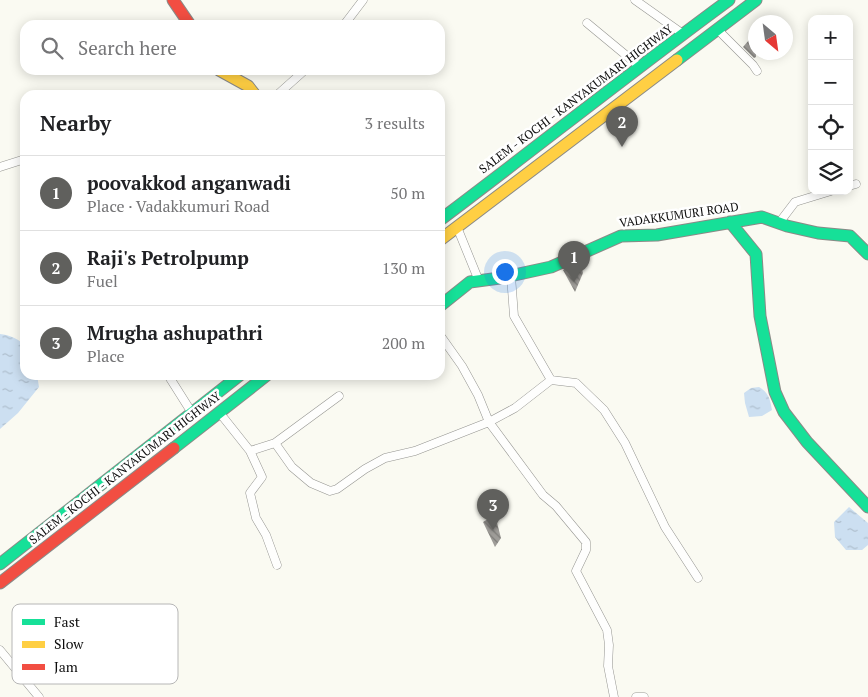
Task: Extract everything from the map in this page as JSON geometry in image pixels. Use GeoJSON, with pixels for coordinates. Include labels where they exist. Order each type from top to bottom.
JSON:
{"type":"FeatureCollection","features":[{"type":"Feature","properties":{"kind":"main road"},"geometry":{"type":"LineString","coordinates":[[173,0],[187,20]]}},
{"type":"Feature","properties":{"kind":"main road","name":"SALEM - KOCHI - KANYAKUMARI HIGHWAY"},"geometry":{"type":"LineString","coordinates":[[445,216],[567,124],[639,66],[729,0]]}},
{"type":"Feature","properties":{"kind":"main road"},"geometry":{"type":"LineString","coordinates":[[445,236],[756,0]]}},
{"type":"Feature","properties":{"kind":"main road"},"geometry":{"type":"LineString","coordinates":[[229,75],[248,86],[251,90]]}},
{"type":"Feature","properties":{"kind":"main road","name":"VADAKKUMURI ROAD"},"geometry":{"type":"LineString","coordinates":[[445,302],[470,282],[511,276],[551,267],[621,236],[657,235],[762,217],[818,233],[850,236],[868,254]]}},
{"type":"Feature","properties":{"kind":"main road"},"geometry":{"type":"LineString","coordinates":[[730,222],[756,254],[760,316],[775,392],[784,412],[807,442],[868,507]]}},
{"type":"Feature","properties":{"kind":"main road","name":"SALEM - KOCHI - KANYAKUMARI HIGHWAY"},"geometry":{"type":"LineString","coordinates":[[0,564],[234,380]]}},
{"type":"Feature","properties":{"kind":"main road","name":"SALEM - KOCHI - KANYAKUMARI HIGHWAY"},"geometry":{"type":"LineString","coordinates":[[0,583],[261,380]]}},
{"type":"Feature","properties":{"kind":"street"},"geometry":{"type":"LineString","coordinates":[[348,20],[363,0]]}},
{"type":"Feature","properties":{"kind":"street"},"geometry":{"type":"LineString","coordinates":[[635,0],[683,34]]}},
{"type":"Feature","properties":{"kind":"street"},"geometry":{"type":"LineString","coordinates":[[587,23],[639,66]]}},
{"type":"Feature","properties":{"kind":"street"},"geometry":{"type":"LineString","coordinates":[[716,29],[757,71]]}},
{"type":"Feature","properties":{"kind":"street"},"geometry":{"type":"LineString","coordinates":[[283,90],[299,75]]}},
{"type":"Feature","properties":{"kind":"street"},"geometry":{"type":"LineString","coordinates":[[0,167],[20,160]]}},
{"type":"Feature","properties":{"kind":"street"},"geometry":{"type":"LineString","coordinates":[[779,223],[795,202],[818,195]]}},
{"type":"Feature","properties":{"kind":"street"},"geometry":{"type":"LineString","coordinates":[[457,227],[479,281]]}},
{"type":"Feature","properties":{"kind":"street"},"geometry":{"type":"LineString","coordinates":[[511,276],[514,316],[551,380]]}},
{"type":"Feature","properties":{"kind":"street"},"geometry":{"type":"LineString","coordinates":[[445,342],[462,366],[490,422],[543,495],[556,506],[586,542],[586,550],[576,571],[607,630],[609,645],[608,666],[614,697]]}},
{"type":"Feature","properties":{"kind":"street"},"geometry":{"type":"LineString","coordinates":[[171,380],[192,413]]}},
{"type":"Feature","properties":{"kind":"street"},"geometry":{"type":"LineString","coordinates":[[274,443],[292,467],[304,478],[330,491],[337,489],[365,469],[385,458],[415,451],[490,422],[515,408],[551,380],[576,383],[604,410],[624,443],[665,527],[698,578]]}},
{"type":"Feature","properties":{"kind":"street"},"geometry":{"type":"LineString","coordinates":[[250,451],[274,443],[338,396]]}},
{"type":"Feature","properties":{"kind":"street"},"geometry":{"type":"LineString","coordinates":[[219,412],[250,451],[262,477],[250,492],[256,518],[266,535],[277,565]]}},
{"type":"Feature","properties":{"kind":"street"},"geometry":{"type":"LineString","coordinates":[[0,650],[12,664]]}},
{"type":"Feature","properties":{"kind":"street"},"geometry":{"type":"LineString","coordinates":[[28,684],[39,697]]}},
{"type":"Feature","properties":{"kind":"street"},"geometry":{"type":"LineString","coordinates":[[636,697],[644,697]]}},
{"type":"Feature","properties":{"kind":"water"},"geometry":{"type":"Polygon","coordinates":[[[0,334],[20,341],[20,380],[38,380],[39,387],[18,413],[0,429],[0,334]]]}},
{"type":"Feature","properties":{"kind":"water"},"geometry":{"type":"Polygon","coordinates":[[[759,387],[769,397],[772,410],[762,416],[749,417],[744,393],[751,388],[759,387]]]}},
{"type":"Feature","properties":{"kind":"water"},"geometry":{"type":"Polygon","coordinates":[[[849,507],[868,523],[868,545],[862,550],[846,550],[835,537],[834,522],[849,507]]]}},
{"type":"Feature","properties":{"kind":"building"},"geometry":{"type":"Polygon","coordinates":[[[748,41],[748,52],[743,47],[748,41]]]}},
{"type":"Feature","properties":{"kind":"building"},"geometry":{"type":"Polygon","coordinates":[[[580,262],[583,273],[575,292],[563,270],[580,262]]]}},
{"type":"Feature","properties":{"kind":"building"},"geometry":{"type":"Polygon","coordinates":[[[495,515],[501,538],[495,547],[483,522],[495,515]]]}},
{"type":"Feature","properties":{"kind":"traffic: fast"},"geometry":{"type":"LineString","coordinates":[[445,216],[729,0]]}},
{"type":"Feature","properties":{"kind":"traffic: fast"},"geometry":{"type":"LineString","coordinates":[[677,60],[756,0]]}},
{"type":"Feature","properties":{"kind":"traffic: fast"},"geometry":{"type":"LineString","coordinates":[[445,302],[470,282],[500,278],[551,267],[621,236],[657,235],[762,217],[787,226],[818,233],[850,236],[868,254]]}},
{"type":"Feature","properties":{"kind":"traffic: fast"},"geometry":{"type":"LineString","coordinates":[[730,222],[756,254],[760,316],[775,392],[784,412],[807,442],[868,507]]}},
{"type":"Feature","properties":{"kind":"traffic: fast"},"geometry":{"type":"LineString","coordinates":[[0,564],[234,380]]}},
{"type":"Feature","properties":{"kind":"traffic: fast"},"geometry":{"type":"LineString","coordinates":[[174,448],[261,380]]}},
{"type":"Feature","properties":{"kind":"traffic: slow"},"geometry":{"type":"LineString","coordinates":[[445,236],[677,60]]}},
{"type":"Feature","properties":{"kind":"traffic: slow"},"geometry":{"type":"LineString","coordinates":[[228,75],[248,86],[251,90]]}},
{"type":"Feature","properties":{"kind":"traffic: jam"},"geometry":{"type":"LineString","coordinates":[[173,0],[187,20]]}},
{"type":"Feature","properties":{"kind":"traffic: jam"},"geometry":{"type":"LineString","coordinates":[[0,583],[174,448]]}},
{"type":"Feature","properties":{"kind":"place","name":"Raji's Petrolpump"},"geometry":{"type":"Point","coordinates":[622,147]}},
{"type":"Feature","properties":{"kind":"place","name":"poovakkod anganwadi"},"geometry":{"type":"Point","coordinates":[574,282]}},
{"type":"Feature","properties":{"kind":"place","name":"Mrugha ashupathri"},"geometry":{"type":"Point","coordinates":[493,530]}}]}
